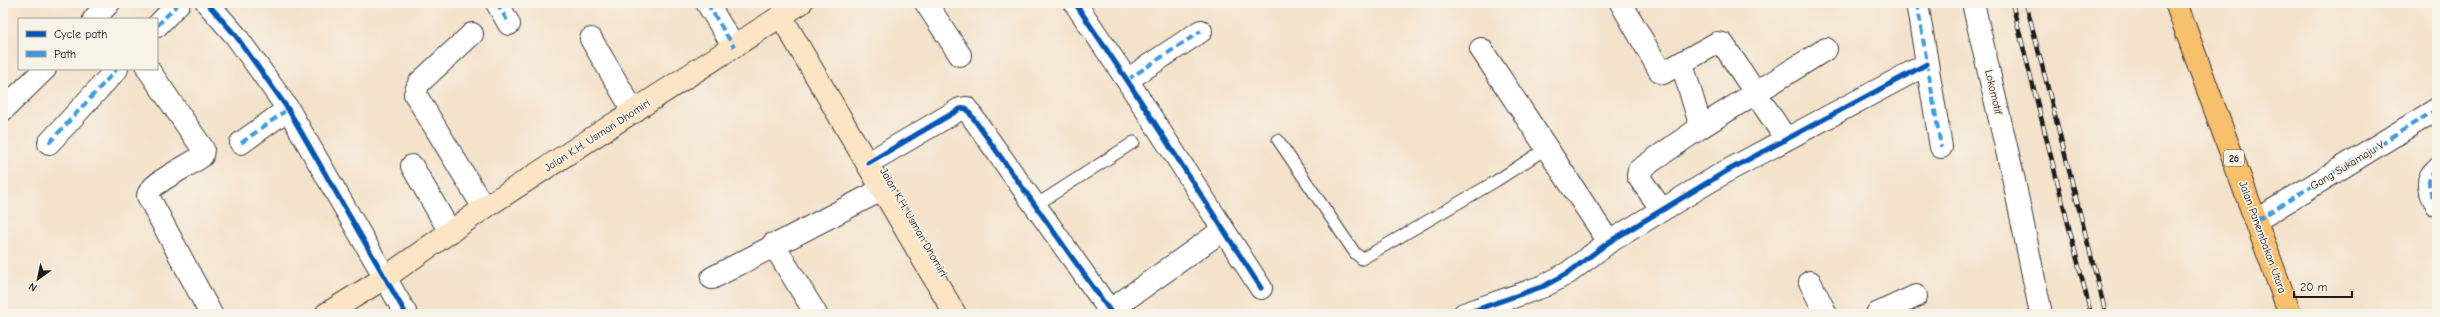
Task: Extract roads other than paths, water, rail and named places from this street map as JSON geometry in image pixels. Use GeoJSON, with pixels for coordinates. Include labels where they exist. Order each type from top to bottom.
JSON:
{"type":"FeatureCollection","features":[{"type":"Feature","properties":{"kind":"main road"},"geometry":{"type":"LineString","coordinates":[[781,16],[801,3]]}},
{"type":"Feature","properties":{"kind":"main road","name":"Jalan Panembakan Utara"},"geometry":{"type":"LineString","coordinates":[[2178,3],[2290,314]]}},
{"type":"Feature","properties":{"kind":"main road","name":"Jalan K.H. Usman Dhomiri"},"geometry":{"type":"LineString","coordinates":[[326,314],[386,277],[484,208],[781,16],[955,314]]}},
{"type":"Feature","properties":{"kind":"street"},"geometry":{"type":"LineString","coordinates":[[95,18],[109,3]]}},
{"type":"Feature","properties":{"kind":"street"},"geometry":{"type":"LineString","coordinates":[[158,25],[179,3]]}},
{"type":"Feature","properties":{"kind":"street"},"geometry":{"type":"LineString","coordinates":[[208,3],[236,36],[288,108],[406,314]]}},
{"type":"Feature","properties":{"kind":"street"},"geometry":{"type":"LineString","coordinates":[[496,3],[509,24]]}},
{"type":"Feature","properties":{"kind":"street"},"geometry":{"type":"LineString","coordinates":[[707,3],[734,47]]}},
{"type":"Feature","properties":{"kind":"street"},"geometry":{"type":"LineString","coordinates":[[926,3],[960,55]]}},
{"type":"Feature","properties":{"kind":"street"},"geometry":{"type":"LineString","coordinates":[[1075,3],[1127,80],[1261,288]]}},
{"type":"Feature","properties":{"kind":"street"},"geometry":{"type":"LineString","coordinates":[[1621,3],[1660,72],[1668,72],[1721,43],[1758,93],[1786,139]]}},
{"type":"Feature","properties":{"kind":"street"},"geometry":{"type":"LineString","coordinates":[[1917,3],[1941,147]]}},
{"type":"Feature","properties":{"kind":"street","name":"Lokomotif"},"geometry":{"type":"LineString","coordinates":[[1973,3],[2014,181],[2041,314]]}},
{"type":"Feature","properties":{"kind":"street"},"geometry":{"type":"LineString","coordinates":[[1127,80],[1200,31]]}},
{"type":"Feature","properties":{"kind":"street"},"geometry":{"type":"LineString","coordinates":[[472,34],[419,83],[415,94],[484,208]]}},
{"type":"Feature","properties":{"kind":"street"},"geometry":{"type":"LineString","coordinates":[[591,39],[634,112]]}},
{"type":"Feature","properties":{"kind":"street"},"geometry":{"type":"LineString","coordinates":[[1481,49],[1609,242]]}},
{"type":"Feature","properties":{"kind":"street"},"geometry":{"type":"LineString","coordinates":[[1662,210],[1638,176],[1639,170],[1702,127],[1826,50]]}},
{"type":"Feature","properties":{"kind":"street"},"geometry":{"type":"LineString","coordinates":[[1682,64],[1702,127]]}},
{"type":"Feature","properties":{"kind":"street"},"geometry":{"type":"LineString","coordinates":[[1464,314],[1544,286],[1568,273],[1609,242],[1725,172],[1927,64]]}},
{"type":"Feature","properties":{"kind":"street"},"geometry":{"type":"LineString","coordinates":[[3,110],[44,70]]}},
{"type":"Feature","properties":{"kind":"street"},"geometry":{"type":"LineString","coordinates":[[49,143],[116,70]]}},
{"type":"Feature","properties":{"kind":"street"},"geometry":{"type":"LineString","coordinates":[[149,70],[204,149],[202,156],[157,184],[150,191],[148,196],[211,314]]}},
{"type":"Feature","properties":{"kind":"street"},"geometry":{"type":"LineString","coordinates":[[241,143],[288,108]]}},
{"type":"Feature","properties":{"kind":"street"},"geometry":{"type":"LineString","coordinates":[[868,163],[960,109],[966,108],[1036,205],[1107,312],[1224,230]]}},
{"type":"Feature","properties":{"kind":"street","name":"Gang Sukamaju V"},"geometry":{"type":"LineString","coordinates":[[2257,220],[2437,109]]}},
{"type":"Feature","properties":{"kind":"street"},"geometry":{"type":"LineString","coordinates":[[412,166],[450,232]]}},
{"type":"Feature","properties":{"kind":"street"},"geometry":{"type":"LineString","coordinates":[[2437,169],[2431,174],[2428,183],[2429,190],[2437,205]]}},
{"type":"Feature","properties":{"kind":"street"},"geometry":{"type":"LineString","coordinates":[[712,278],[773,244],[883,189]]}},
{"type":"Feature","properties":{"kind":"street"},"geometry":{"type":"LineString","coordinates":[[773,244],[816,314]]}},
{"type":"Feature","properties":{"kind":"street"},"geometry":{"type":"LineString","coordinates":[[1810,282],[1826,314]]}},
{"type":"Feature","properties":{"kind":"street"},"geometry":{"type":"LineString","coordinates":[[1877,314],[1916,296]]}},
{"type":"Feature","properties":{"kind":"lane"},"geometry":{"type":"LineString","coordinates":[[1278,140],[1355,253],[1362,259],[1489,185],[1547,148]]}},
{"type":"Feature","properties":{"kind":"lane"},"geometry":{"type":"LineString","coordinates":[[1036,205],[1134,142]]}},
{"type":"Feature","properties":{"kind":"railway"},"geometry":{"type":"LineString","coordinates":[[2012,3],[2091,314]]}},
{"type":"Feature","properties":{"kind":"railway"},"geometry":{"type":"LineString","coordinates":[[2026,3],[2106,314]]}}]}
